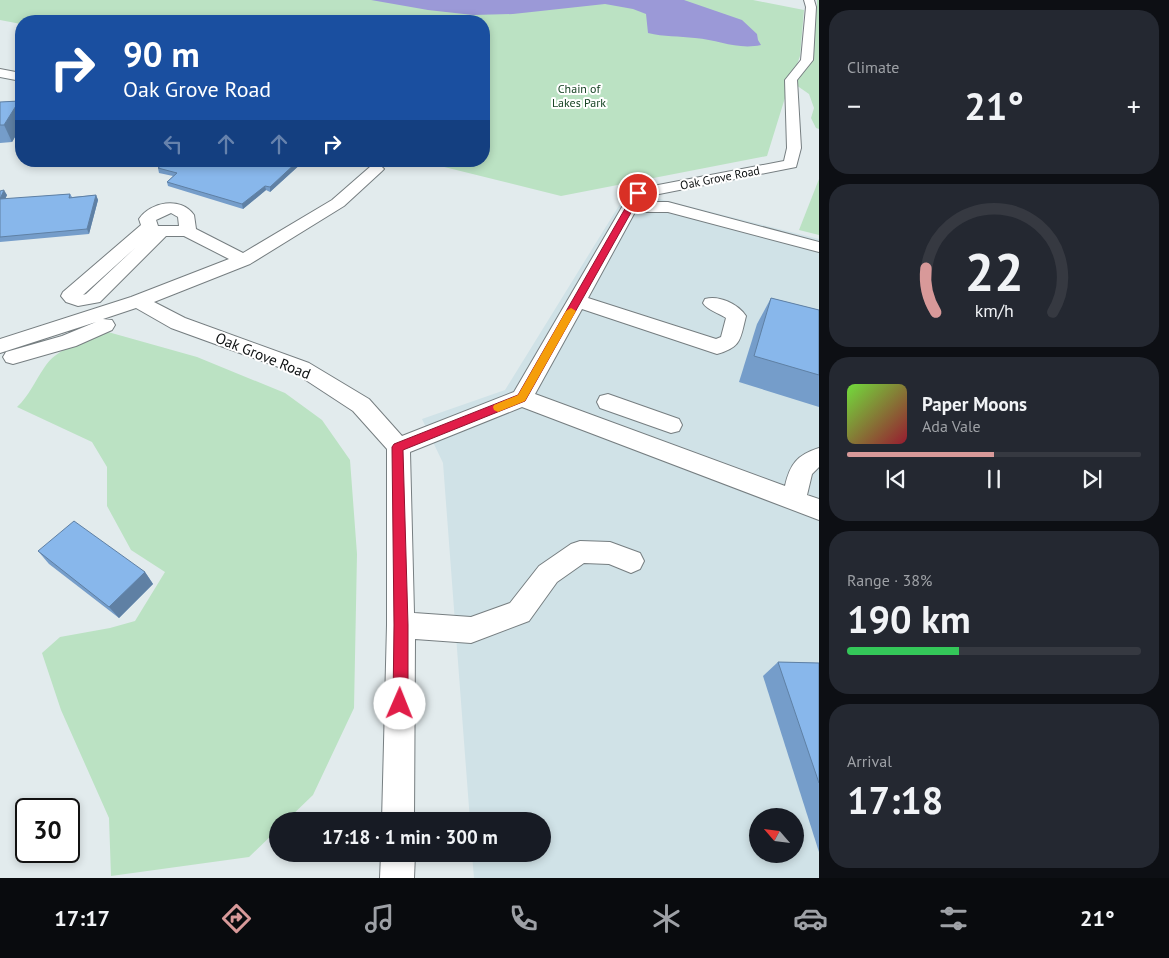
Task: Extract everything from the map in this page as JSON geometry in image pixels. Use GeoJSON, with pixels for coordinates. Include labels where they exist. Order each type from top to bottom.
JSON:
{"type":"FeatureCollection","features":[{"type":"Feature","properties":{"kind":"street","name":"Oak Grove Road"},"geometry":{"type":"LineString","coordinates":[[522,398],[638,193],[791,164],[794,148],[791,80],[807,60],[811,7],[809,0]]}},
{"type":"Feature","properties":{"kind":"street"},"geometry":{"type":"LineString","coordinates":[[0,73],[15,76]]}},
{"type":"Feature","properties":{"kind":"street"},"geometry":{"type":"LineString","coordinates":[[0,346],[138,301],[244,260],[338,203],[376,169]]}},
{"type":"Feature","properties":{"kind":"street"},"geometry":{"type":"LineString","coordinates":[[187,232],[188,223],[186,215],[173,207],[152,214],[147,219],[156,228],[187,232],[202,237],[244,260]]}},
{"type":"Feature","properties":{"kind":"street"},"geometry":{"type":"LineString","coordinates":[[630,207],[668,207],[819,246]]}},
{"type":"Feature","properties":{"kind":"street"},"geometry":{"type":"LineString","coordinates":[[156,228],[93,298],[86,301],[76,301],[70,296],[156,228]]}},
{"type":"Feature","properties":{"kind":"street","name":"Oak Grove Road"},"geometry":{"type":"LineString","coordinates":[[138,301],[178,323],[302,368],[361,405],[398,447]]}},
{"type":"Feature","properties":{"kind":"street"},"geometry":{"type":"LineString","coordinates":[[0,361],[69,341],[115,320],[138,301]]}},
{"type":"Feature","properties":{"kind":"street"},"geometry":{"type":"LineString","coordinates":[[576,301],[717,346],[730,341],[736,316],[723,307],[712,303]]}},
{"type":"Feature","properties":{"kind":"street"},"geometry":{"type":"LineString","coordinates":[[398,812],[401,625],[398,447],[522,398],[819,510]]}},
{"type":"Feature","properties":{"kind":"street"},"geometry":{"type":"LineString","coordinates":[[608,402],[670,425]]}},
{"type":"Feature","properties":{"kind":"street"},"geometry":{"type":"LineString","coordinates":[[794,500],[802,468],[808,461],[819,457]]}},
{"type":"Feature","properties":{"kind":"street"},"geometry":{"type":"LineString","coordinates":[[401,625],[471,630],[519,612],[548,574],[580,552],[610,553],[631,561]]}},
{"type":"Feature","properties":{"kind":"street"},"geometry":{"type":"LineString","coordinates":[[397,878],[398,862]]}},
{"type":"Feature","properties":{"kind":"shaded area"},"geometry":{"type":"Polygon","coordinates":[[[628,191],[819,239],[819,878],[474,878],[473,862],[551,862],[551,812],[469,812],[443,463],[422,419],[505,390],[628,191]]]}},
{"type":"Feature","properties":{"kind":"green space","name":"Chain of Lakes Park"},"geometry":{"type":"Polygon","coordinates":[[[0,0],[753,0],[804,10],[800,56],[767,156],[561,196],[444,167],[490,167],[490,15],[15,15],[15,23],[0,20],[0,0]]]}},
{"type":"Feature","properties":{"kind":"green space"},"geometry":{"type":"Polygon","coordinates":[[[817,0],[819,0],[819,129],[816,128],[811,118],[814,108],[809,94],[796,85],[805,57],[809,6],[817,6],[817,0]]]}},
{"type":"Feature","properties":{"kind":"green space"},"geometry":{"type":"Polygon","coordinates":[[[819,179],[819,235],[799,230],[819,179]]]}},
{"type":"Feature","properties":{"kind":"green space"},"geometry":{"type":"Polygon","coordinates":[[[108,332],[197,357],[285,393],[322,420],[350,460],[357,554],[354,708],[313,795],[295,812],[269,812],[269,838],[249,857],[111,876],[109,818],[61,710],[42,653],[60,637],[110,628],[135,621],[165,572],[131,550],[107,506],[107,467],[92,442],[17,407],[49,361],[73,345],[108,332]]]}},
{"type":"Feature","properties":{"kind":"water"},"geometry":{"type":"Polygon","coordinates":[[[371,0],[684,0],[742,20],[757,34],[761,45],[736,46],[704,39],[648,33],[646,14],[633,9],[605,4],[513,14],[473,15],[428,10],[371,0]]]}},
{"type":"Feature","properties":{"kind":"building"},"geometry":{"type":"Polygon","coordinates":[[[15,101],[15,107],[4,125],[0,125],[0,102],[15,101]]]}},
{"type":"Feature","properties":{"kind":"building"},"geometry":{"type":"Polygon","coordinates":[[[292,167],[270,187],[265,186],[242,204],[167,182],[177,173],[158,168],[292,167]]]}},
{"type":"Feature","properties":{"kind":"building"},"geometry":{"type":"Polygon","coordinates":[[[4,190],[0,199],[0,191],[4,190]]]}},
{"type":"Feature","properties":{"kind":"building"},"geometry":{"type":"Polygon","coordinates":[[[70,194],[69,198],[96,195],[87,229],[0,237],[0,199],[70,194]]]}},
{"type":"Feature","properties":{"kind":"building"},"geometry":{"type":"Polygon","coordinates":[[[771,298],[819,310],[819,375],[754,356],[771,298]]]}},
{"type":"Feature","properties":{"kind":"building"},"geometry":{"type":"Polygon","coordinates":[[[74,521],[145,572],[109,607],[38,551],[74,521]]]}},
{"type":"Feature","properties":{"kind":"building"},"geometry":{"type":"Polygon","coordinates":[[[778,662],[819,663],[819,783],[778,662]]]}},
{"type":"Feature","properties":{"kind":"slow traffic"},"geometry":{"type":"LineString","coordinates":[[498,407],[522,398],[571,311]]}},
{"type":"Feature","properties":{"kind":"route"},"geometry":{"type":"LineString","coordinates":[[400,704],[401,625],[398,447],[522,398],[638,193]]}}]}
